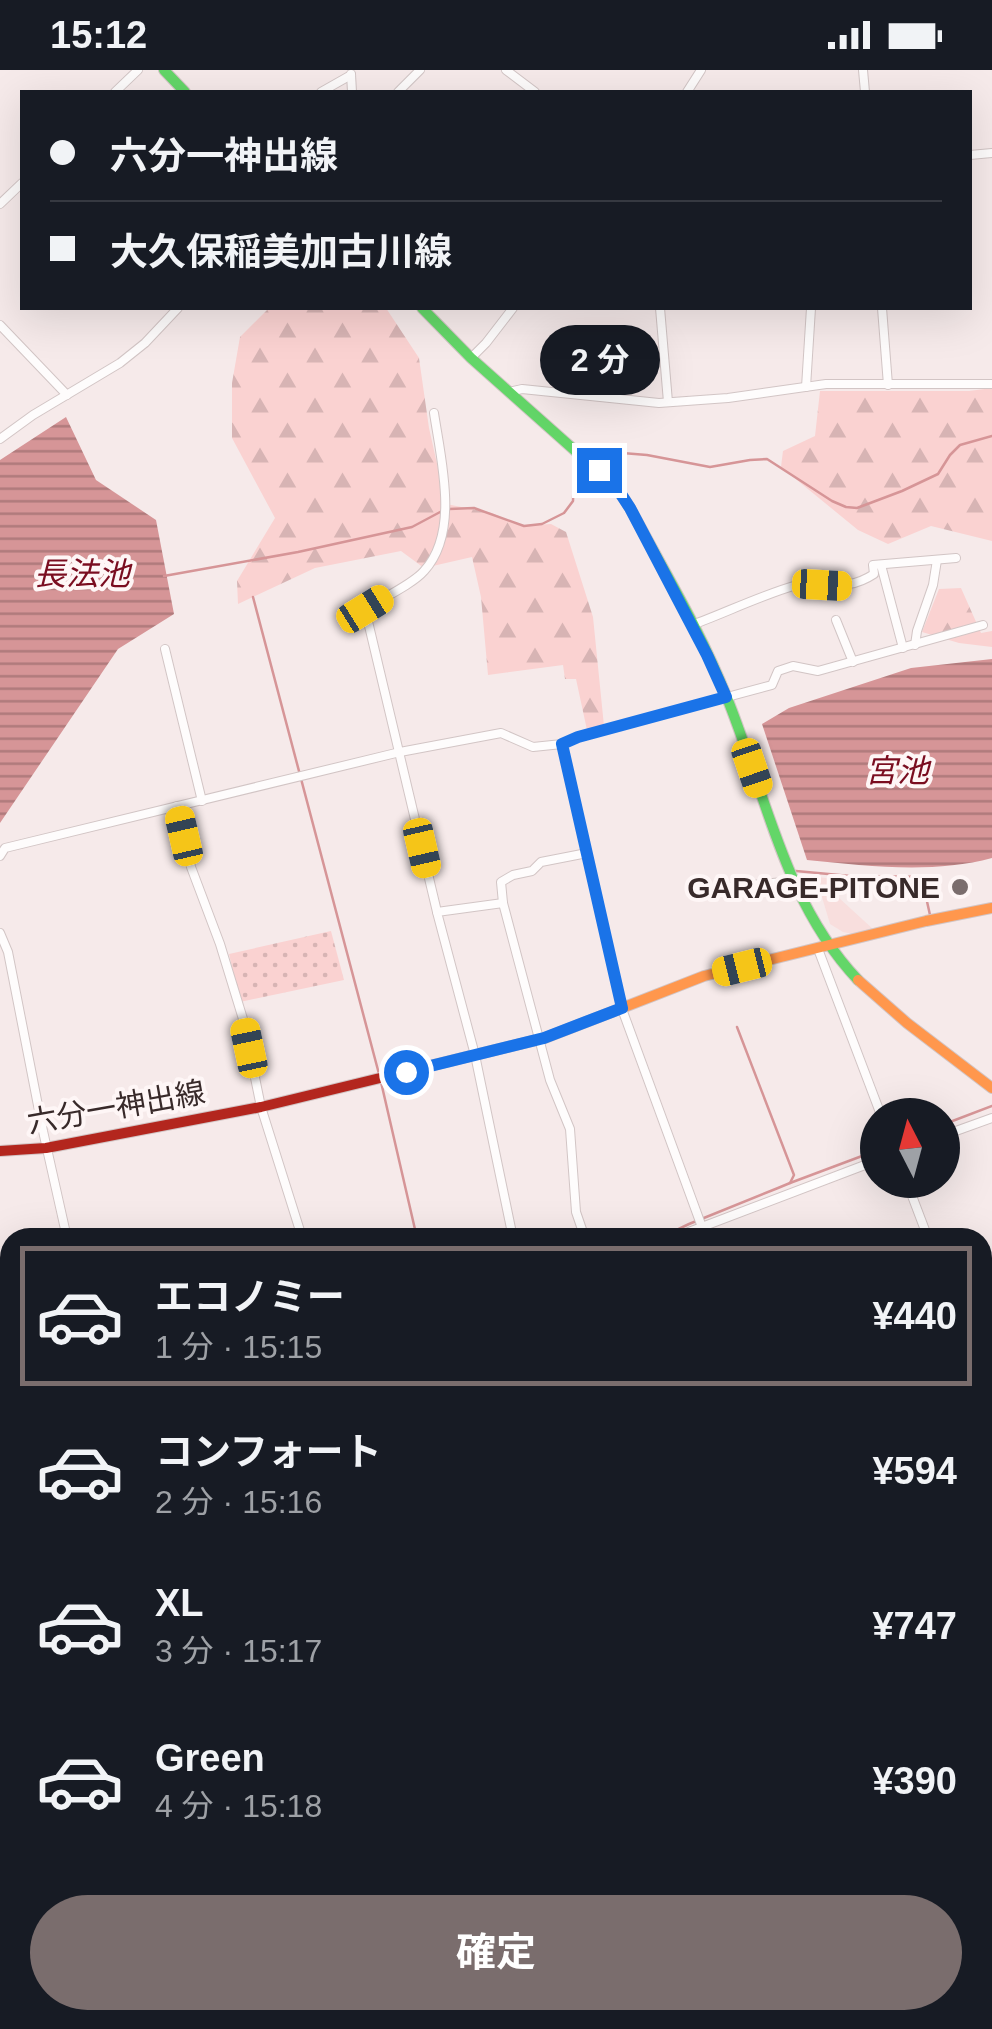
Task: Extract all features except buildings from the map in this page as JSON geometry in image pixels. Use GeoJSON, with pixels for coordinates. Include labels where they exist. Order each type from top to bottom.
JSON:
{"type":"FeatureCollection","features":[{"type":"Feature","properties":{"kind":"main road"},"geometry":{"type":"LineString","coordinates":[[164,70],[183,90]]}},
{"type":"Feature","properties":{"kind":"main road"},"geometry":{"type":"LineString","coordinates":[[424,310],[471,358],[617,488],[630,508],[726,697],[793,881],[824,948],[891,1010],[992,1088]]}},
{"type":"Feature","properties":{"kind":"main road","name":"六分一神出線"},"geometry":{"type":"LineString","coordinates":[[0,1151],[46,1148],[261,1107],[474,1056],[541,1038],[704,976],[992,908]]}},
{"type":"Feature","properties":{"kind":"street"},"geometry":{"type":"LineString","coordinates":[[117,90],[138,70]]}},
{"type":"Feature","properties":{"kind":"street"},"geometry":{"type":"LineString","coordinates":[[400,90],[420,70]]}},
{"type":"Feature","properties":{"kind":"street"},"geometry":{"type":"LineString","coordinates":[[506,70],[532,90]]}},
{"type":"Feature","properties":{"kind":"street"},"geometry":{"type":"LineString","coordinates":[[323,90],[351,72]]}},
{"type":"Feature","properties":{"kind":"street"},"geometry":{"type":"LineString","coordinates":[[0,204],[20,184]]}},
{"type":"Feature","properties":{"kind":"street"},"geometry":{"type":"LineString","coordinates":[[0,440],[132,353],[176,310]]}},
{"type":"Feature","properties":{"kind":"street"},"geometry":{"type":"LineString","coordinates":[[471,358],[511,310]]}},
{"type":"Feature","properties":{"kind":"street"},"geometry":{"type":"LineString","coordinates":[[660,310],[668,402]]}},
{"type":"Feature","properties":{"kind":"street"},"geometry":{"type":"LineString","coordinates":[[806,387],[811,310]]}},
{"type":"Feature","properties":{"kind":"street"},"geometry":{"type":"LineString","coordinates":[[882,310],[888,384]]}},
{"type":"Feature","properties":{"kind":"street"},"geometry":{"type":"LineString","coordinates":[[0,325],[67,395]]}},
{"type":"Feature","properties":{"kind":"street"},"geometry":{"type":"LineString","coordinates":[[509,392],[522,389],[668,402],[826,384],[992,384]]}},
{"type":"Feature","properties":{"kind":"street"},"geometry":{"type":"LineString","coordinates":[[434,413],[445,493],[438,549],[423,573],[365,609],[474,1056],[512,1228]]}},
{"type":"Feature","properties":{"kind":"street"},"geometry":{"type":"LineString","coordinates":[[692,625],[800,584],[843,586],[861,582],[874,574],[873,565],[956,558]]}},
{"type":"Feature","properties":{"kind":"street"},"geometry":{"type":"LineString","coordinates":[[915,644],[937,560]]}},
{"type":"Feature","properties":{"kind":"street"},"geometry":{"type":"LineString","coordinates":[[881,564],[902,648]]}},
{"type":"Feature","properties":{"kind":"street"},"geometry":{"type":"LineString","coordinates":[[836,620],[853,662]]}},
{"type":"Feature","properties":{"kind":"street"},"geometry":{"type":"LineString","coordinates":[[0,856],[6,848],[400,752],[501,734],[533,747],[562,744],[772,685],[778,671],[793,666],[818,672],[983,626]]}},
{"type":"Feature","properties":{"kind":"street"},"geometry":{"type":"LineString","coordinates":[[165,649],[202,801]]}},
{"type":"Feature","properties":{"kind":"street"},"geometry":{"type":"LineString","coordinates":[[562,744],[622,1008],[702,1226]]}},
{"type":"Feature","properties":{"kind":"street"},"geometry":{"type":"LineString","coordinates":[[177,806],[191,866],[243,1019],[261,1107],[299,1228]]}},
{"type":"Feature","properties":{"kind":"street"},"geometry":{"type":"LineString","coordinates":[[582,1228],[576,1212],[570,1129],[550,1080],[503,903],[501,882],[532,871],[541,862],[587,854]]}},
{"type":"Feature","properties":{"kind":"street"},"geometry":{"type":"LineString","coordinates":[[729,887],[793,881]]}},
{"type":"Feature","properties":{"kind":"street"},"geometry":{"type":"LineString","coordinates":[[437,912],[503,903]]}},
{"type":"Feature","properties":{"kind":"street"},"geometry":{"type":"LineString","coordinates":[[0,934],[8,952],[64,1228]]}},
{"type":"Feature","properties":{"kind":"street"},"geometry":{"type":"LineString","coordinates":[[824,948],[875,1098]]}},
{"type":"Feature","properties":{"kind":"street"},"geometry":{"type":"LineString","coordinates":[[513,981],[524,978]]}},
{"type":"Feature","properties":{"kind":"street"},"geometry":{"type":"LineString","coordinates":[[960,1130],[992,1118]]}},
{"type":"Feature","properties":{"kind":"street"},"geometry":{"type":"LineString","coordinates":[[697,1228],[860,1167]]}},
{"type":"Feature","properties":{"kind":"street"},"geometry":{"type":"LineString","coordinates":[[913,1198],[924,1228]]}},
{"type":"Feature","properties":{"kind":"shaded area"},"geometry":{"type":"Polygon","coordinates":[[[816,877],[836,879],[839,898],[874,930],[853,934],[830,924],[816,877]]]}},
{"type":"Feature","properties":{"kind":"green space"},"geometry":{"type":"Polygon","coordinates":[[[267,310],[387,310],[419,358],[446,504],[492,513],[521,526],[551,524],[566,532],[593,617],[604,726],[587,730],[576,679],[565,679],[563,665],[488,675],[481,597],[472,557],[424,568],[401,551],[315,568],[238,604],[237,581],[275,518],[232,438],[232,383],[240,337],[267,310]]]}},
{"type":"Feature","properties":{"kind":"green space"},"geometry":{"type":"Polygon","coordinates":[[[992,388],[992,541],[931,526],[888,544],[858,530],[781,467],[783,451],[815,436],[820,391],[992,388]]]}},
{"type":"Feature","properties":{"kind":"green space"},"geometry":{"type":"Polygon","coordinates":[[[961,588],[981,633],[992,631],[992,647],[959,643],[922,632],[939,589],[961,588]]]}},
{"type":"Feature","properties":{"kind":"green space"},"geometry":{"type":"Polygon","coordinates":[[[331,931],[344,980],[240,1002],[229,954],[331,931]]]}},
{"type":"Feature","properties":{"kind":"water","name":"長法池"},"geometry":{"type":"Polygon","coordinates":[[[66,417],[96,480],[156,520],[174,614],[118,649],[0,823],[0,460],[66,417]]]}},
{"type":"Feature","properties":{"kind":"water","name":"宮池"},"geometry":{"type":"Polygon","coordinates":[[[992,659],[992,858],[923,867],[807,860],[762,724],[789,708],[911,668],[992,659]]]}},
{"type":"Feature","properties":{"kind":"waterway"},"geometry":{"type":"LineString","coordinates":[[594,455],[647,455],[710,467],[767,459],[832,501],[857,508],[938,474],[960,445],[992,436]]}},
{"type":"Feature","properties":{"kind":"waterway"},"geometry":{"type":"LineString","coordinates":[[449,509],[474,508],[524,526],[542,524],[564,513],[573,501],[574,473]]}},
{"type":"Feature","properties":{"kind":"waterway"},"geometry":{"type":"LineString","coordinates":[[164,576],[412,527],[442,511]]}},
{"type":"Feature","properties":{"kind":"waterway"},"geometry":{"type":"LineString","coordinates":[[253,597],[379,1074]]}},
{"type":"Feature","properties":{"kind":"waterway"},"geometry":{"type":"LineString","coordinates":[[796,871],[938,877]]}},
{"type":"Feature","properties":{"kind":"waterway"},"geometry":{"type":"LineString","coordinates":[[922,879],[930,915]]}},
{"type":"Feature","properties":{"kind":"waterway"},"geometry":{"type":"LineString","coordinates":[[681,1228],[790,1183],[794,1175],[737,1027]]}},
{"type":"Feature","properties":{"kind":"waterway"},"geometry":{"type":"LineString","coordinates":[[381,1082],[415,1228]]}},
{"type":"Feature","properties":{"kind":"waterway"},"geometry":{"type":"LineString","coordinates":[[960,1118],[992,1106]]}},
{"type":"Feature","properties":{"kind":"waterway"},"geometry":{"type":"LineString","coordinates":[[790,1183],[860,1157]]}},
{"type":"Feature","properties":{"kind":"traffic: fast"},"geometry":{"type":"LineString","coordinates":[[164,70],[183,90]]}},
{"type":"Feature","properties":{"kind":"traffic: fast"},"geometry":{"type":"LineString","coordinates":[[424,310],[471,358],[617,488],[630,508],[717,673],[794,882],[812,917],[858,980]]}},
{"type":"Feature","properties":{"kind":"traffic: slow"},"geometry":{"type":"LineString","coordinates":[[520,1044],[545,1038],[704,976],[992,908]]}},
{"type":"Feature","properties":{"kind":"traffic: slow"},"geometry":{"type":"LineString","coordinates":[[858,980],[992,1088]]}},
{"type":"Feature","properties":{"kind":"traffic: jam"},"geometry":{"type":"LineString","coordinates":[[0,1151],[46,1148],[261,1107],[520,1044]]}},
{"type":"Feature","properties":{"kind":"place","name":"GARAGE-PITONE"},"geometry":{"type":"Point","coordinates":[960,887]}},
{"type":"Feature","properties":{"kind":"route"},"geometry":{"type":"LineString","coordinates":[[406,1072],[544,1038],[622,1008],[562,744],[726,697],[630,508],[599,470]]}}]}
